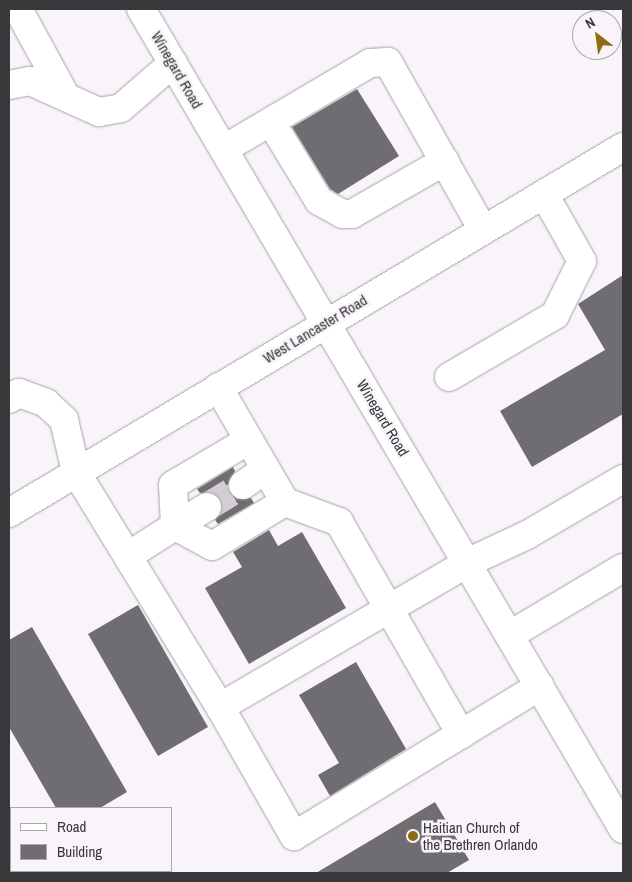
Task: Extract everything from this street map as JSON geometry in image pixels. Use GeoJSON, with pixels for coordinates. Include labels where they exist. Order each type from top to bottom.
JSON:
{"type":"FeatureCollection","features":[{"type":"Feature","properties":{"kind":"street"},"geometry":{"type":"LineString","coordinates":[[18,9],[66,97]]}},
{"type":"Feature","properties":{"kind":"street","name":"Winegard Road"},"geometry":{"type":"LineString","coordinates":[[141,9],[469,562],[623,829]]}},
{"type":"Feature","properties":{"kind":"street"},"geometry":{"type":"LineString","coordinates":[[224,150],[370,63],[388,62],[483,230]]}},
{"type":"Feature","properties":{"kind":"street"},"geometry":{"type":"LineString","coordinates":[[9,85],[30,81],[98,112],[121,108],[173,63]]}},
{"type":"Feature","properties":{"kind":"street"},"geometry":{"type":"LineString","coordinates":[[271,122],[319,201],[342,214],[352,214],[445,161]]}},
{"type":"Feature","properties":{"kind":"street","name":"West Lancaster Road"},"geometry":{"type":"LineString","coordinates":[[9,513],[326,322],[623,147]]}},
{"type":"Feature","properties":{"kind":"street"},"geometry":{"type":"LineString","coordinates":[[449,377],[555,314],[582,261],[544,194]]}},
{"type":"Feature","properties":{"kind":"street"},"geometry":{"type":"LineString","coordinates":[[218,387],[285,502],[339,522],[461,734]]}},
{"type":"Feature","properties":{"kind":"street"},"geometry":{"type":"LineString","coordinates":[[9,399],[19,393],[28,396],[46,403],[64,420],[76,472],[220,707],[294,836],[540,686]]}},
{"type":"Feature","properties":{"kind":"street"},"geometry":{"type":"LineString","coordinates":[[175,526],[174,485],[249,440]]}},
{"type":"Feature","properties":{"kind":"street"},"geometry":{"type":"LineString","coordinates":[[243,485],[266,470]]}},
{"type":"Feature","properties":{"kind":"street"},"geometry":{"type":"LineString","coordinates":[[220,707],[469,562],[528,535],[623,479]]}},
{"type":"Feature","properties":{"kind":"street"},"geometry":{"type":"LineString","coordinates":[[175,526],[212,546],[285,502]]}},
{"type":"Feature","properties":{"kind":"street"},"geometry":{"type":"LineString","coordinates":[[128,556],[207,507]]}},
{"type":"Feature","properties":{"kind":"street"},"geometry":{"type":"LineString","coordinates":[[510,635],[623,568]]}},
{"type":"Feature","properties":{"kind":"building"},"geometry":{"type":"Polygon","coordinates":[[[357,89],[399,156],[338,194],[330,189],[292,127],[357,89]]]}},
{"type":"Feature","properties":{"kind":"building"},"geometry":{"type":"Polygon","coordinates":[[[623,275],[623,414],[532,467],[500,411],[605,350],[578,304],[623,275]]]}},
{"type":"Feature","properties":{"kind":"building"},"geometry":{"type":"Polygon","coordinates":[[[233,467],[235,471],[227,486],[230,493],[237,499],[251,498],[254,503],[218,524],[215,520],[223,507],[221,499],[214,493],[200,493],[197,489],[233,467]]]}},
{"type":"Feature","properties":{"kind":"building"},"geometry":{"type":"Polygon","coordinates":[[[269,530],[278,546],[302,532],[346,608],[249,664],[205,588],[242,567],[233,552],[269,530]]]}},
{"type":"Feature","properties":{"kind":"building"},"geometry":{"type":"Polygon","coordinates":[[[138,605],[208,727],[158,756],[88,634],[138,605]]]}},
{"type":"Feature","properties":{"kind":"building"},"geometry":{"type":"Polygon","coordinates":[[[32,627],[127,792],[102,807],[55,807],[9,727],[9,640],[32,627]]]}},
{"type":"Feature","properties":{"kind":"building"},"geometry":{"type":"Polygon","coordinates":[[[356,662],[406,749],[330,796],[318,775],[339,763],[299,695],[356,662]]]}},
{"type":"Feature","properties":{"kind":"building","name":"Haitian Church of the Brethren Orlando"},"geometry":{"type":"Polygon","coordinates":[[[435,802],[469,860],[447,873],[316,873],[435,802]]]}},
{"type":"Feature","properties":{"kind":"tunnel"},"geometry":{"type":"LineString","coordinates":[[207,507],[243,485]]}},
{"type":"Feature","properties":{"kind":"place","name":"Haitian Church of the Brethren Orlando"},"geometry":{"type":"Point","coordinates":[413,836]}}]}
